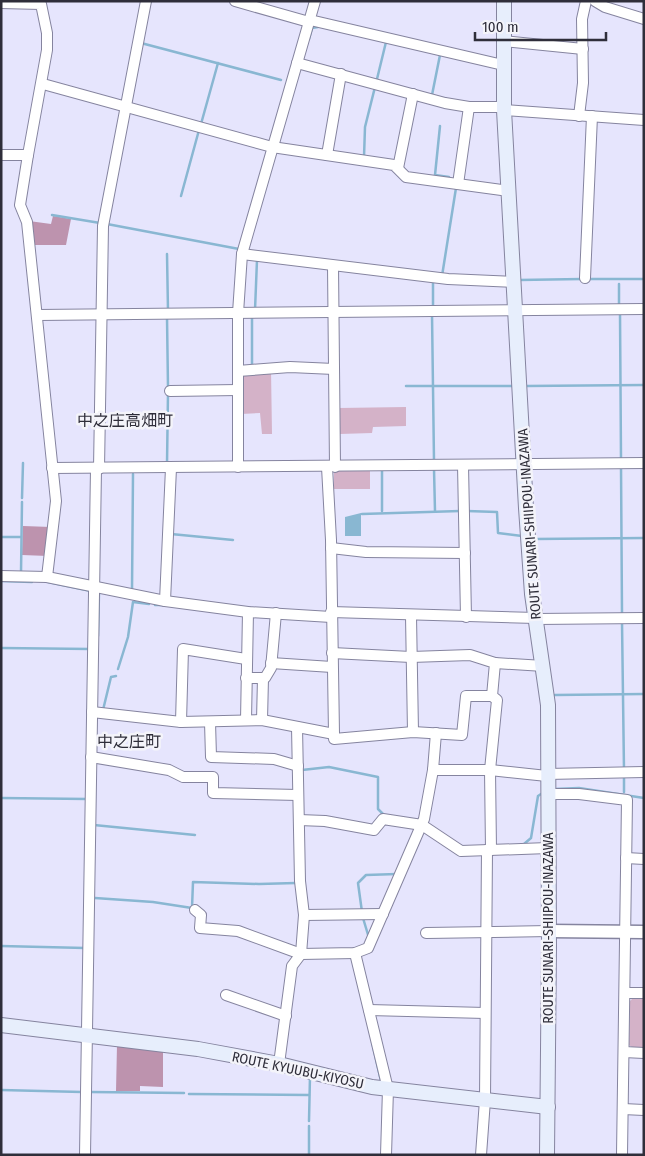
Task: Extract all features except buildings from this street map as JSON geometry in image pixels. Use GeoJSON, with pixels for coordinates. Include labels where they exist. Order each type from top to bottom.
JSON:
{"type":"FeatureCollection","features":[{"type":"Feature","properties":{"kind":"main road","name":"ROUTE SUNARI-SHIIPOU-INAZAWA"},"geometry":{"type":"LineString","coordinates":[[504,1],[504,109],[524,464],[536,618],[548,705],[548,1107]]}},
{"type":"Feature","properties":{"kind":"main road","name":"ROUTE KYUUBU-KIYOSU"},"geometry":{"type":"LineString","coordinates":[[1,1025],[198,1049],[279,1064],[388,1089],[548,1107]]}},
{"type":"Feature","properties":{"kind":"main road"},"geometry":{"type":"LineString","coordinates":[[547,1155],[548,1107]]}},
{"type":"Feature","properties":{"kind":"street"},"geometry":{"type":"LineString","coordinates":[[86,1155],[92,712],[103,226],[146,1]]}},
{"type":"Feature","properties":{"kind":"street"},"geometry":{"type":"LineString","coordinates":[[235,1],[309,21],[503,65]]}},
{"type":"Feature","properties":{"kind":"street"},"geometry":{"type":"LineString","coordinates":[[238,467],[238,313],[242,254],[315,1]]}},
{"type":"Feature","properties":{"kind":"street"},"geometry":{"type":"LineString","coordinates":[[579,116],[583,83],[582,19],[586,1]]}},
{"type":"Feature","properties":{"kind":"street"},"geometry":{"type":"LineString","coordinates":[[595,1],[605,7],[644,19]]}},
{"type":"Feature","properties":{"kind":"street"},"geometry":{"type":"LineString","coordinates":[[1,3],[41,4],[47,34],[43,84],[34,119],[20,205],[27,222],[56,501],[47,577]]}},
{"type":"Feature","properties":{"kind":"street"},"geometry":{"type":"LineString","coordinates":[[503,41],[582,49]]}},
{"type":"Feature","properties":{"kind":"street"},"geometry":{"type":"LineString","coordinates":[[297,63],[445,104],[644,120]]}},
{"type":"Feature","properties":{"kind":"street"},"geometry":{"type":"LineString","coordinates":[[327,156],[341,74]]}},
{"type":"Feature","properties":{"kind":"street"},"geometry":{"type":"LineString","coordinates":[[43,84],[272,147],[394,165],[406,177],[509,191]]}},
{"type":"Feature","properties":{"kind":"street"},"geometry":{"type":"LineString","coordinates":[[398,168],[413,94]]}},
{"type":"Feature","properties":{"kind":"street"},"geometry":{"type":"LineString","coordinates":[[458,184],[468,107]]}},
{"type":"Feature","properties":{"kind":"street"},"geometry":{"type":"LineString","coordinates":[[585,278],[592,116]]}},
{"type":"Feature","properties":{"kind":"street"},"geometry":{"type":"LineString","coordinates":[[1,155],[28,155]]}},
{"type":"Feature","properties":{"kind":"street"},"geometry":{"type":"LineString","coordinates":[[242,254],[448,279],[514,282]]}},
{"type":"Feature","properties":{"kind":"street"},"geometry":{"type":"LineString","coordinates":[[333,266],[334,369],[331,467],[331,614],[334,738],[413,732],[462,735],[466,696],[492,696],[497,700],[490,770],[486,931],[485,1100],[481,1155]]}},
{"type":"Feature","properties":{"kind":"street"},"geometry":{"type":"LineString","coordinates":[[38,315],[644,309]]}},
{"type":"Feature","properties":{"kind":"street"},"geometry":{"type":"LineString","coordinates":[[238,371],[290,367],[334,369]]}},
{"type":"Feature","properties":{"kind":"street"},"geometry":{"type":"LineString","coordinates":[[170,390],[238,390]]}},
{"type":"Feature","properties":{"kind":"street"},"geometry":{"type":"LineString","coordinates":[[52,468],[644,463]]}},
{"type":"Feature","properties":{"kind":"street"},"geometry":{"type":"LineString","coordinates":[[462,465],[466,617]]}},
{"type":"Feature","properties":{"kind":"street"},"geometry":{"type":"LineString","coordinates":[[165,601],[171,468]]}},
{"type":"Feature","properties":{"kind":"street"},"geometry":{"type":"LineString","coordinates":[[331,548],[366,552],[465,553]]}},
{"type":"Feature","properties":{"kind":"street"},"geometry":{"type":"LineString","coordinates":[[1,576],[47,577],[165,601],[248,612],[466,617],[644,618]]}},
{"type":"Feature","properties":{"kind":"street"},"geometry":{"type":"LineString","coordinates":[[246,720],[248,612]]}},
{"type":"Feature","properties":{"kind":"street"},"geometry":{"type":"LineString","coordinates":[[262,720],[263,678],[267,674],[271,663],[276,613]]}},
{"type":"Feature","properties":{"kind":"street"},"geometry":{"type":"LineString","coordinates":[[411,616],[413,732]]}},
{"type":"Feature","properties":{"kind":"street"},"geometry":{"type":"LineString","coordinates":[[180,722],[183,649],[246,659]]}},
{"type":"Feature","properties":{"kind":"street"},"geometry":{"type":"LineString","coordinates":[[332,653],[411,657],[470,655],[495,664],[544,666]]}},
{"type":"Feature","properties":{"kind":"street"},"geometry":{"type":"LineString","coordinates":[[271,663],[332,667]]}},
{"type":"Feature","properties":{"kind":"street"},"geometry":{"type":"LineString","coordinates":[[492,696],[495,664]]}},
{"type":"Feature","properties":{"kind":"street"},"geometry":{"type":"LineString","coordinates":[[246,678],[263,678]]}},
{"type":"Feature","properties":{"kind":"street"},"geometry":{"type":"LineString","coordinates":[[92,712],[180,722],[262,720],[334,734]]}},
{"type":"Feature","properties":{"kind":"street"},"geometry":{"type":"LineString","coordinates":[[210,722],[211,757],[274,759],[298,766]]}},
{"type":"Feature","properties":{"kind":"street"},"geometry":{"type":"LineString","coordinates":[[279,1064],[292,966],[301,954],[304,914],[300,881],[297,727]]}},
{"type":"Feature","properties":{"kind":"street"},"geometry":{"type":"LineString","coordinates":[[194,910],[201,915],[200,928],[238,931],[301,954],[356,953],[368,948],[422,825],[433,770],[436,733]]}},
{"type":"Feature","properties":{"kind":"street"},"geometry":{"type":"LineString","coordinates":[[92,757],[169,770],[183,777],[213,777],[213,793],[298,795]]}},
{"type":"Feature","properties":{"kind":"street"},"geometry":{"type":"LineString","coordinates":[[433,770],[490,770],[547,775],[644,772]]}},
{"type":"Feature","properties":{"kind":"street"},"geometry":{"type":"LineString","coordinates":[[548,794],[579,794],[627,800],[622,1155]]}},
{"type":"Feature","properties":{"kind":"street"},"geometry":{"type":"LineString","coordinates":[[299,820],[325,821],[374,830],[383,819],[422,825],[461,851],[548,848]]}},
{"type":"Feature","properties":{"kind":"street"},"geometry":{"type":"LineString","coordinates":[[626,858],[644,859]]}},
{"type":"Feature","properties":{"kind":"street"},"geometry":{"type":"LineString","coordinates":[[304,914],[383,914]]}},
{"type":"Feature","properties":{"kind":"street"},"geometry":{"type":"LineString","coordinates":[[426,934],[486,931],[644,932]]}},
{"type":"Feature","properties":{"kind":"street"},"geometry":{"type":"LineString","coordinates":[[356,953],[388,1089],[386,1155]]}},
{"type":"Feature","properties":{"kind":"street"},"geometry":{"type":"LineString","coordinates":[[625,993],[644,994]]}},
{"type":"Feature","properties":{"kind":"street"},"geometry":{"type":"LineString","coordinates":[[226,996],[286,1016]]}},
{"type":"Feature","properties":{"kind":"street"},"geometry":{"type":"LineString","coordinates":[[369,1010],[485,1013]]}},
{"type":"Feature","properties":{"kind":"street"},"geometry":{"type":"LineString","coordinates":[[624,1052],[644,1053]]}},
{"type":"Feature","properties":{"kind":"street"},"geometry":{"type":"LineString","coordinates":[[623,1109],[644,1110]]}},
{"type":"Feature","properties":{"kind":"shaded area"},"geometry":{"type":"Polygon","coordinates":[[[53,216],[71,219],[66,245],[32,245],[29,221],[51,224],[53,216]]]}},
{"type":"Feature","properties":{"kind":"shaded area"},"geometry":{"type":"Polygon","coordinates":[[[271,370],[272,434],[262,434],[260,413],[241,414],[241,373],[271,370]]]}},
{"type":"Feature","properties":{"kind":"shaded area"},"geometry":{"type":"Polygon","coordinates":[[[406,407],[406,426],[373,427],[372,433],[340,434],[339,408],[406,407]]]}},
{"type":"Feature","properties":{"kind":"shaded area"},"geometry":{"type":"Polygon","coordinates":[[[370,469],[370,489],[334,489],[334,471],[370,469]]]}},
{"type":"Feature","properties":{"kind":"shaded area"},"geometry":{"type":"Polygon","coordinates":[[[23,526],[51,527],[48,556],[22,555],[23,526]]]}},
{"type":"Feature","properties":{"kind":"shaded area"},"geometry":{"type":"Polygon","coordinates":[[[633,998],[644,998],[644,1049],[633,1048],[629,1045],[630,1001],[633,998]]]}},
{"type":"Feature","properties":{"kind":"shaded area"},"geometry":{"type":"Polygon","coordinates":[[[117,1045],[163,1051],[163,1087],[140,1086],[140,1091],[116,1091],[117,1045]]]}},
{"type":"Feature","properties":{"kind":"water"},"geometry":{"type":"Polygon","coordinates":[[[361,513],[361,536],[345,536],[345,517],[361,513]]]}},
{"type":"Feature","properties":{"kind":"waterway"},"geometry":{"type":"LineString","coordinates":[[309,39],[312,28],[318,27]]}},
{"type":"Feature","properties":{"kind":"waterway"},"geometry":{"type":"LineString","coordinates":[[377,79],[386,42]]}},
{"type":"Feature","properties":{"kind":"waterway"},"geometry":{"type":"LineString","coordinates":[[141,43],[281,80]]}},
{"type":"Feature","properties":{"kind":"waterway"},"geometry":{"type":"LineString","coordinates":[[432,95],[440,55]]}},
{"type":"Feature","properties":{"kind":"waterway"},"geometry":{"type":"LineString","coordinates":[[201,124],[218,63]]}},
{"type":"Feature","properties":{"kind":"waterway"},"geometry":{"type":"LineString","coordinates":[[364,157],[365,127],[375,87]]}},
{"type":"Feature","properties":{"kind":"waterway"},"geometry":{"type":"LineString","coordinates":[[440,126],[435,175],[449,177]]}},
{"type":"Feature","properties":{"kind":"waterway"},"geometry":{"type":"LineString","coordinates":[[181,196],[199,130]]}},
{"type":"Feature","properties":{"kind":"waterway"},"geometry":{"type":"LineString","coordinates":[[442,276],[456,188]]}},
{"type":"Feature","properties":{"kind":"waterway"},"geometry":{"type":"LineString","coordinates":[[52,215],[100,223]]}},
{"type":"Feature","properties":{"kind":"waterway"},"geometry":{"type":"LineString","coordinates":[[107,224],[239,249]]}},
{"type":"Feature","properties":{"kind":"waterway"},"geometry":{"type":"LineString","coordinates":[[167,254],[168,311]]}},
{"type":"Feature","properties":{"kind":"waterway"},"geometry":{"type":"LineString","coordinates":[[255,310],[257,260]]}},
{"type":"Feature","properties":{"kind":"waterway"},"geometry":{"type":"LineString","coordinates":[[519,280],[582,279]]}},
{"type":"Feature","properties":{"kind":"waterway"},"geometry":{"type":"LineString","coordinates":[[588,279],[644,279]]}},
{"type":"Feature","properties":{"kind":"waterway"},"geometry":{"type":"LineString","coordinates":[[433,281],[433,307]]}},
{"type":"Feature","properties":{"kind":"waterway"},"geometry":{"type":"LineString","coordinates":[[619,284],[619,307]]}},
{"type":"Feature","properties":{"kind":"waterway"},"geometry":{"type":"LineString","coordinates":[[620,313],[621,459]]}},
{"type":"Feature","properties":{"kind":"waterway"},"geometry":{"type":"LineString","coordinates":[[432,314],[434,461]]}},
{"type":"Feature","properties":{"kind":"waterway"},"geometry":{"type":"LineString","coordinates":[[167,317],[168,388]]}},
{"type":"Feature","properties":{"kind":"waterway"},"geometry":{"type":"LineString","coordinates":[[252,317],[252,367]]}},
{"type":"Feature","properties":{"kind":"waterway"},"geometry":{"type":"LineString","coordinates":[[526,386],[644,385]]}},
{"type":"Feature","properties":{"kind":"waterway"},"geometry":{"type":"LineString","coordinates":[[406,386],[514,386]]}},
{"type":"Feature","properties":{"kind":"waterway"},"geometry":{"type":"LineString","coordinates":[[167,464],[168,393]]}},
{"type":"Feature","properties":{"kind":"waterway"},"geometry":{"type":"LineString","coordinates":[[22,498],[23,463]]}},
{"type":"Feature","properties":{"kind":"waterway"},"geometry":{"type":"LineString","coordinates":[[621,466],[622,614]]}},
{"type":"Feature","properties":{"kind":"waterway"},"geometry":{"type":"LineString","coordinates":[[434,469],[435,511]]}},
{"type":"Feature","properties":{"kind":"waterway"},"geometry":{"type":"LineString","coordinates":[[382,470],[382,511]]}},
{"type":"Feature","properties":{"kind":"waterway"},"geometry":{"type":"LineString","coordinates":[[132,591],[133,474]]}},
{"type":"Feature","properties":{"kind":"waterway"},"geometry":{"type":"LineString","coordinates":[[21,573],[22,502]]}},
{"type":"Feature","properties":{"kind":"waterway"},"geometry":{"type":"LineString","coordinates":[[362,514],[460,511]]}},
{"type":"Feature","properties":{"kind":"waterway"},"geometry":{"type":"LineString","coordinates":[[467,511],[497,512],[498,533],[522,536]]}},
{"type":"Feature","properties":{"kind":"waterway"},"geometry":{"type":"LineString","coordinates":[[171,534],[233,540]]}},
{"type":"Feature","properties":{"kind":"waterway"},"geometry":{"type":"LineString","coordinates":[[1,537],[21,537]]}},
{"type":"Feature","properties":{"kind":"waterway"},"geometry":{"type":"LineString","coordinates":[[535,539],[644,538]]}},
{"type":"Feature","properties":{"kind":"waterway"},"geometry":{"type":"LineString","coordinates":[[1,581],[32,582]]}},
{"type":"Feature","properties":{"kind":"waterway"},"geometry":{"type":"LineString","coordinates":[[48,582],[91,591]]}},
{"type":"Feature","properties":{"kind":"waterway"},"geometry":{"type":"LineString","coordinates":[[98,636],[99,593]]}},
{"type":"Feature","properties":{"kind":"waterway"},"geometry":{"type":"LineString","coordinates":[[118,669],[128,637],[133,602],[149,604]]}},
{"type":"Feature","properties":{"kind":"waterway"},"geometry":{"type":"LineString","coordinates":[[155,605],[163,605]]}},
{"type":"Feature","properties":{"kind":"waterway"},"geometry":{"type":"LineString","coordinates":[[622,622],[624,770]]}},
{"type":"Feature","properties":{"kind":"waterway"},"geometry":{"type":"LineString","coordinates":[[1,648],[90,649]]}},
{"type":"Feature","properties":{"kind":"waterway"},"geometry":{"type":"LineString","coordinates":[[103,710],[111,677],[116,676]]}},
{"type":"Feature","properties":{"kind":"waterway"},"geometry":{"type":"LineString","coordinates":[[555,695],[644,694]]}},
{"type":"Feature","properties":{"kind":"waterway"},"geometry":{"type":"LineString","coordinates":[[302,770],[329,767],[378,777],[378,809],[384,815]]}},
{"type":"Feature","properties":{"kind":"waterway"},"geometry":{"type":"LineString","coordinates":[[624,776],[624,792]]}},
{"type":"Feature","properties":{"kind":"waterway"},"geometry":{"type":"LineString","coordinates":[[554,789],[579,788],[644,798]]}},
{"type":"Feature","properties":{"kind":"waterway"},"geometry":{"type":"LineString","coordinates":[[524,844],[531,838],[538,796],[541,794]]}},
{"type":"Feature","properties":{"kind":"waterway"},"geometry":{"type":"LineString","coordinates":[[1,798],[87,799]]}},
{"type":"Feature","properties":{"kind":"waterway"},"geometry":{"type":"LineString","coordinates":[[94,825],[195,835]]}},
{"type":"Feature","properties":{"kind":"waterway"},"geometry":{"type":"LineString","coordinates":[[362,912],[358,883],[366,875],[397,874]]}},
{"type":"Feature","properties":{"kind":"waterway"},"geometry":{"type":"LineString","coordinates":[[95,898],[153,902],[192,908],[193,882],[296,883]]}},
{"type":"Feature","properties":{"kind":"waterway"},"geometry":{"type":"LineString","coordinates":[[363,918],[369,938]]}},
{"type":"Feature","properties":{"kind":"waterway"},"geometry":{"type":"LineString","coordinates":[[1,946],[85,948]]}},
{"type":"Feature","properties":{"kind":"waterway"},"geometry":{"type":"LineString","coordinates":[[372,1042],[381,1081]]}},
{"type":"Feature","properties":{"kind":"waterway"},"geometry":{"type":"LineString","coordinates":[[309,1121],[310,1076]]}},
{"type":"Feature","properties":{"kind":"waterway"},"geometry":{"type":"LineString","coordinates":[[1,1090],[82,1092]]}},
{"type":"Feature","properties":{"kind":"waterway"},"geometry":{"type":"LineString","coordinates":[[90,1092],[184,1093]]}},
{"type":"Feature","properties":{"kind":"waterway"},"geometry":{"type":"LineString","coordinates":[[189,1094],[309,1095]]}},
{"type":"Feature","properties":{"kind":"waterway"},"geometry":{"type":"LineString","coordinates":[[309,1126],[309,1155]]}},
{"type":"Feature","properties":{"kind":"district","name":"中之庄高畑町"},"geometry":{"type":"Point","coordinates":[125,420]}},
{"type":"Feature","properties":{"kind":"district","name":"中之庄町"},"geometry":{"type":"Point","coordinates":[129,741]}}]}
